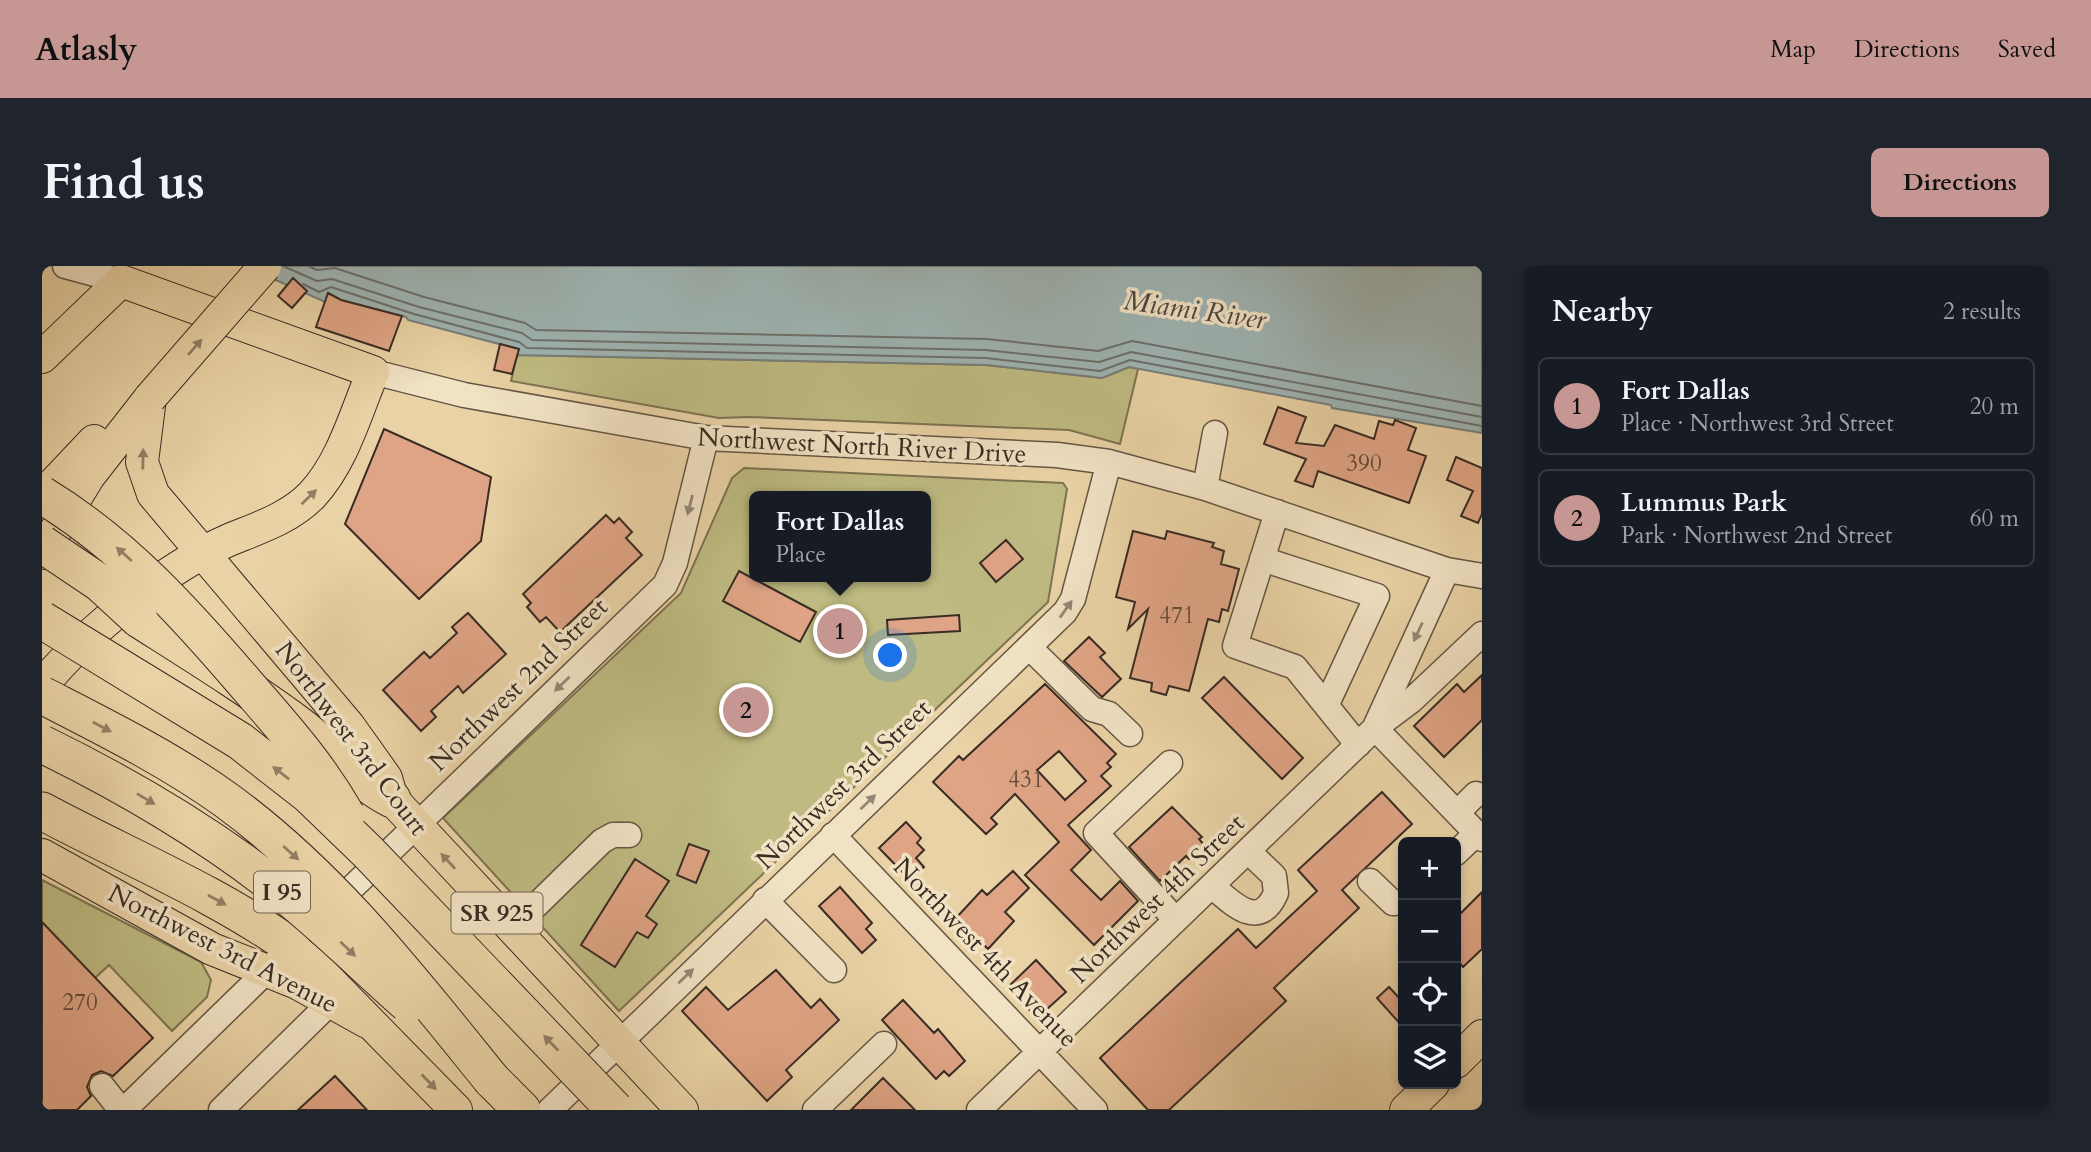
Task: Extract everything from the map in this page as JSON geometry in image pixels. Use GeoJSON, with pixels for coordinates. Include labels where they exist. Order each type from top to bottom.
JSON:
{"type":"FeatureCollection","features":[{"type":"Feature","properties":{"kind":"highway"},"geometry":{"type":"LineString","coordinates":[[42,496],[118,549],[176,602],[320,770],[368,852]]}},
{"type":"Feature","properties":{"kind":"highway"},"geometry":{"type":"LineString","coordinates":[[42,544],[100,583],[139,619]]}},
{"type":"Feature","properties":{"kind":"highway"},"geometry":{"type":"LineString","coordinates":[[42,569],[89,597],[139,619],[275,707],[404,812]]}},
{"type":"Feature","properties":{"kind":"highway"},"geometry":{"type":"LineString","coordinates":[[42,620],[240,741],[309,795],[368,852],[615,1110]]}},
{"type":"Feature","properties":{"kind":"highway"},"geometry":{"type":"LineString","coordinates":[[42,695],[197,780],[285,847],[376,937],[492,1080]]}},
{"type":"Feature","properties":{"kind":"highway","name":"I 95"},"geometry":{"type":"LineString","coordinates":[[42,744],[151,802],[247,866],[335,937],[522,1110]]}},
{"type":"Feature","properties":{"kind":"highway"},"geometry":{"type":"LineString","coordinates":[[43,812],[256,921],[279,959]]}},
{"type":"Feature","properties":{"kind":"main road"},"geometry":{"type":"LineString","coordinates":[[42,553],[89,476],[144,405],[265,266]]}},
{"type":"Feature","properties":{"kind":"main road"},"geometry":{"type":"LineString","coordinates":[[42,358],[121,281]]}},
{"type":"Feature","properties":{"kind":"main road","name":"Northwest North River Drive"},"geometry":{"type":"LineString","coordinates":[[121,281],[373,372]]}},
{"type":"Feature","properties":{"kind":"main road"},"geometry":{"type":"LineString","coordinates":[[42,686],[86,639],[153,585],[229,540],[252,533],[302,504],[323,483],[342,447],[373,372]]}},
{"type":"Feature","properties":{"kind":"main road"},"geometry":{"type":"LineString","coordinates":[[42,496],[110,424],[144,405]]}},
{"type":"Feature","properties":{"kind":"main road","name":"Northwest 3rd Court"},"geometry":{"type":"LineString","coordinates":[[144,405],[142,462],[146,481],[164,510],[279,640],[349,726],[386,778],[404,812],[682,1110]]}},
{"type":"Feature","properties":{"kind":"main road"},"geometry":{"type":"LineString","coordinates":[[234,590],[233,560],[252,533]]}},
{"type":"Feature","properties":{"kind":"main road","name":"Northwest 3rd Avenue"},"geometry":{"type":"LineString","coordinates":[[43,856],[212,948],[315,965],[367,1022],[456,1110]]}},
{"type":"Feature","properties":{"kind":"main road","name":"Northwest 3rd Avenue"},"geometry":{"type":"LineString","coordinates":[[279,959],[332,1001],[367,1022]]}},
{"type":"Feature","properties":{"kind":"main road"},"geometry":{"type":"LineString","coordinates":[[1461,1057],[1482,1036]]}},
{"type":"Feature","properties":{"kind":"main road"},"geometry":{"type":"LineString","coordinates":[[1406,1110],[1428,1089]]}},
{"type":"Feature","properties":{"kind":"street"},"geometry":{"type":"LineString","coordinates":[[65,266],[121,281]]}},
{"type":"Feature","properties":{"kind":"street","name":"Northwest North River Drive"},"geometry":{"type":"LineString","coordinates":[[373,372],[464,395],[706,438],[1057,455],[1109,462],[1205,488],[1447,570],[1482,576]]}},
{"type":"Feature","properties":{"kind":"street"},"geometry":{"type":"LineString","coordinates":[[1205,488],[1215,433]]}},
{"type":"Feature","properties":{"kind":"street","name":"Northwest 2nd Street"},"geometry":{"type":"LineString","coordinates":[[130,1108],[279,959],[404,812],[665,585],[675,563],[706,438]]}},
{"type":"Feature","properties":{"kind":"street","name":"Northwest 3rd Street"},"geometry":{"type":"LineString","coordinates":[[550,1110],[1070,605],[1109,462]]}},
{"type":"Feature","properties":{"kind":"street"},"geometry":{"type":"LineString","coordinates":[[1276,512],[1235,646],[1295,667],[1327,704],[1457,813],[1479,836],[1461,849]]}},
{"type":"Feature","properties":{"kind":"street"},"geometry":{"type":"LineString","coordinates":[[1262,559],[1377,596],[1327,704]]}},
{"type":"Feature","properties":{"kind":"street","name":"Northwest 4th Street"},"geometry":{"type":"LineString","coordinates":[[1367,737],[1447,570]]}},
{"type":"Feature","properties":{"kind":"street","name":"Northwest 4th Street"},"geometry":{"type":"LineString","coordinates":[[979,1110],[1367,737],[1411,701],[1482,634]]}},
{"type":"Feature","properties":{"kind":"street"},"geometry":{"type":"LineString","coordinates":[[1029,647],[1092,709],[1109,714],[1130,734]]}},
{"type":"Feature","properties":{"kind":"street"},"geometry":{"type":"LineString","coordinates":[[1170,763],[1096,833],[1176,920]]}},
{"type":"Feature","properties":{"kind":"street"},"geometry":{"type":"LineString","coordinates":[[1457,813],[1476,794]]}},
{"type":"Feature","properties":{"kind":"street"},"geometry":{"type":"LineString","coordinates":[[512,929],[602,841],[612,835],[629,835]]}},
{"type":"Feature","properties":{"kind":"street","name":"Northwest 4th Avenue"},"geometry":{"type":"LineString","coordinates":[[833,835],[1095,1110]]}},
{"type":"Feature","properties":{"kind":"street"},"geometry":{"type":"LineString","coordinates":[[1212,886],[1242,911],[1256,912],[1265,908],[1276,893],[1274,876],[1248,851]]}},
{"type":"Feature","properties":{"kind":"street"},"geometry":{"type":"LineString","coordinates":[[1370,881],[1393,903],[1398,902]]}},
{"type":"Feature","properties":{"kind":"street"},"geometry":{"type":"LineString","coordinates":[[765,900],[834,970]]}},
{"type":"Feature","properties":{"kind":"street"},"geometry":{"type":"LineString","coordinates":[[220,1110],[332,1001]]}},
{"type":"Feature","properties":{"kind":"street"},"geometry":{"type":"LineString","coordinates":[[815,1110],[884,1044]]}},
{"type":"Feature","properties":{"kind":"street"},"geometry":{"type":"LineString","coordinates":[[102,1086],[130,1108]]}},
{"type":"Feature","properties":{"kind":"shaded area"},"geometry":{"type":"Polygon","coordinates":[[[517,355],[986,365],[1102,378],[1129,367],[1138,369],[1120,444],[1069,430],[719,418],[511,381],[517,355]]]}},
{"type":"Feature","properties":{"kind":"shaded area"},"geometry":{"type":"Polygon","coordinates":[[[744,468],[1063,483],[1067,489],[1048,602],[619,1011],[443,818],[681,593],[732,478],[744,468]]]}},
{"type":"Feature","properties":{"kind":"shaded area"},"geometry":{"type":"Polygon","coordinates":[[[42,880],[201,962],[211,980],[207,997],[172,1031],[109,965],[95,978],[42,922],[42,880]]]}},
{"type":"Feature","properties":{"kind":"water","name":"Miami River"},"geometry":{"type":"Polygon","coordinates":[[[244,266],[1482,266],[1482,433],[1332,408],[1331,405],[1129,367],[1102,378],[986,365],[517,355],[518,349],[408,320],[406,317],[341,300],[328,293],[325,302],[244,266]]]}},
{"type":"Feature","properties":{"kind":"building"},"geometry":{"type":"Polygon","coordinates":[[[293,278],[307,291],[292,308],[278,296],[293,278]]]}},
{"type":"Feature","properties":{"kind":"building"},"geometry":{"type":"Polygon","coordinates":[[[328,293],[341,300],[402,316],[389,351],[316,327],[328,293]]]}},
{"type":"Feature","properties":{"kind":"building"},"geometry":{"type":"Polygon","coordinates":[[[500,344],[519,349],[512,374],[494,370],[500,344]]]}},
{"type":"Feature","properties":{"kind":"building"},"geometry":{"type":"Polygon","coordinates":[[[1278,407],[1306,417],[1296,443],[1324,446],[1335,425],[1374,439],[1379,421],[1393,425],[1395,420],[1416,428],[1408,450],[1426,456],[1409,503],[1318,471],[1313,487],[1295,481],[1306,459],[1264,444],[1278,407]]]}},
{"type":"Feature","properties":{"kind":"building"},"geometry":{"type":"Polygon","coordinates":[[[384,429],[491,477],[481,541],[419,599],[345,524],[384,429]]]}},
{"type":"Feature","properties":{"kind":"building"},"geometry":{"type":"Polygon","coordinates":[[[1456,457],[1482,468],[1482,514],[1478,523],[1461,516],[1473,491],[1447,480],[1456,457]]]}},
{"type":"Feature","properties":{"kind":"building"},"geometry":{"type":"Polygon","coordinates":[[[606,515],[614,523],[619,518],[632,532],[626,538],[642,555],[560,632],[546,617],[540,622],[527,607],[531,603],[523,594],[606,515]]]}},
{"type":"Feature","properties":{"kind":"building"},"geometry":{"type":"Polygon","coordinates":[[[1133,531],[1165,539],[1167,531],[1214,543],[1212,547],[1224,551],[1221,564],[1239,569],[1228,611],[1222,609],[1219,622],[1208,619],[1189,691],[1169,686],[1166,695],[1151,691],[1152,683],[1130,678],[1148,609],[1128,629],[1135,602],[1116,597],[1133,531]]]}},
{"type":"Feature","properties":{"kind":"building"},"geometry":{"type":"Polygon","coordinates":[[[1006,540],[1023,559],[996,582],[980,563],[1006,540]]]}},
{"type":"Feature","properties":{"kind":"building"},"geometry":{"type":"Polygon","coordinates":[[[739,571],[749,576],[749,582],[760,582],[816,612],[800,642],[723,601],[739,571]]]}},
{"type":"Feature","properties":{"kind":"building"},"geometry":{"type":"Polygon","coordinates":[[[468,613],[506,654],[463,693],[458,686],[431,711],[436,717],[421,731],[383,690],[424,652],[430,658],[457,633],[452,627],[468,613]]]}},
{"type":"Feature","properties":{"kind":"building"},"geometry":{"type":"Polygon","coordinates":[[[959,615],[960,631],[888,635],[887,620],[959,615]]]}},
{"type":"Feature","properties":{"kind":"building"},"geometry":{"type":"Polygon","coordinates":[[[1089,637],[1105,653],[1100,657],[1121,679],[1102,697],[1064,661],[1089,637]]]}},
{"type":"Feature","properties":{"kind":"building"},"geometry":{"type":"Polygon","coordinates":[[[1482,675],[1482,720],[1444,757],[1414,726],[1457,684],[1464,692],[1482,675]]]}},
{"type":"Feature","properties":{"kind":"building"},"geometry":{"type":"Polygon","coordinates":[[[1224,677],[1303,758],[1282,779],[1202,698],[1224,677]]]}},
{"type":"Feature","properties":{"kind":"building"},"geometry":{"type":"Polygon","coordinates":[[[1045,684],[1116,754],[1107,763],[1111,767],[1101,776],[1111,786],[1068,825],[1091,850],[1071,870],[1101,900],[1120,881],[1138,901],[1094,945],[1025,875],[1059,842],[1015,794],[991,818],[997,824],[986,834],[933,782],[959,756],[963,760],[1045,684]],[[1059,751],[1037,770],[1065,800],[1086,781],[1059,751]]]}},
{"type":"Feature","properties":{"kind":"building"},"geometry":{"type":"Polygon","coordinates":[[[1382,792],[1412,824],[1342,890],[1359,908],[1274,988],[1286,1001],[1169,1110],[1148,1110],[1100,1058],[1238,929],[1256,948],[1317,891],[1298,870],[1382,792]]]}},
{"type":"Feature","properties":{"kind":"building"},"geometry":{"type":"Polygon","coordinates":[[[1172,807],[1202,837],[1199,839],[1204,845],[1189,859],[1186,856],[1160,881],[1129,847],[1172,807]]]}},
{"type":"Feature","properties":{"kind":"building"},"geometry":{"type":"Polygon","coordinates":[[[906,822],[921,838],[917,843],[924,850],[916,858],[924,867],[910,880],[879,848],[906,822]]]}},
{"type":"Feature","properties":{"kind":"building"},"geometry":{"type":"Polygon","coordinates":[[[689,844],[709,851],[696,883],[677,875],[689,844]]]}},
{"type":"Feature","properties":{"kind":"building"},"geometry":{"type":"Polygon","coordinates":[[[635,859],[669,881],[646,916],[657,924],[648,938],[637,932],[615,967],[581,945],[635,859]]]}},
{"type":"Feature","properties":{"kind":"building"},"geometry":{"type":"Polygon","coordinates":[[[1013,871],[1029,888],[1005,912],[1014,921],[988,949],[956,918],[982,890],[987,895],[1013,871]]]}},
{"type":"Feature","properties":{"kind":"building"},"geometry":{"type":"Polygon","coordinates":[[[840,887],[872,923],[866,929],[876,940],[862,953],[819,906],[840,887]]]}},
{"type":"Feature","properties":{"kind":"building"},"geometry":{"type":"Polygon","coordinates":[[[1482,892],[1482,949],[1463,967],[1461,965],[1461,913],[1482,892]]]}},
{"type":"Feature","properties":{"kind":"building"},"geometry":{"type":"Polygon","coordinates":[[[42,922],[153,1038],[113,1076],[101,1071],[92,1075],[87,1087],[91,1096],[77,1110],[42,1110],[42,922]]]}},
{"type":"Feature","properties":{"kind":"building"},"geometry":{"type":"Polygon","coordinates":[[[1036,960],[1066,992],[1037,1018],[1008,987],[1036,960]]]}},
{"type":"Feature","properties":{"kind":"building"},"geometry":{"type":"Polygon","coordinates":[[[776,970],[811,1008],[820,999],[839,1020],[786,1070],[792,1077],[767,1101],[682,1011],[706,987],[728,1010],[776,970]]]}},
{"type":"Feature","properties":{"kind":"building"},"geometry":{"type":"Polygon","coordinates":[[[1389,987],[1398,997],[1398,1021],[1377,998],[1389,987]]]}},
{"type":"Feature","properties":{"kind":"building"},"geometry":{"type":"Polygon","coordinates":[[[903,1000],[934,1033],[938,1029],[965,1061],[949,1076],[944,1071],[936,1079],[882,1020],[903,1000]]]}},
{"type":"Feature","properties":{"kind":"building"},"geometry":{"type":"Polygon","coordinates":[[[335,1076],[367,1110],[298,1110],[335,1076]]]}},
{"type":"Feature","properties":{"kind":"building"},"geometry":{"type":"Polygon","coordinates":[[[883,1078],[915,1110],[851,1110],[883,1078]]]}},
{"type":"Feature","properties":{"kind":"place","name":"Fort Dallas"},"geometry":{"type":"Point","coordinates":[840,631]}},
{"type":"Feature","properties":{"kind":"place","name":"Lummus Park"},"geometry":{"type":"Point","coordinates":[746,710]}}]}
